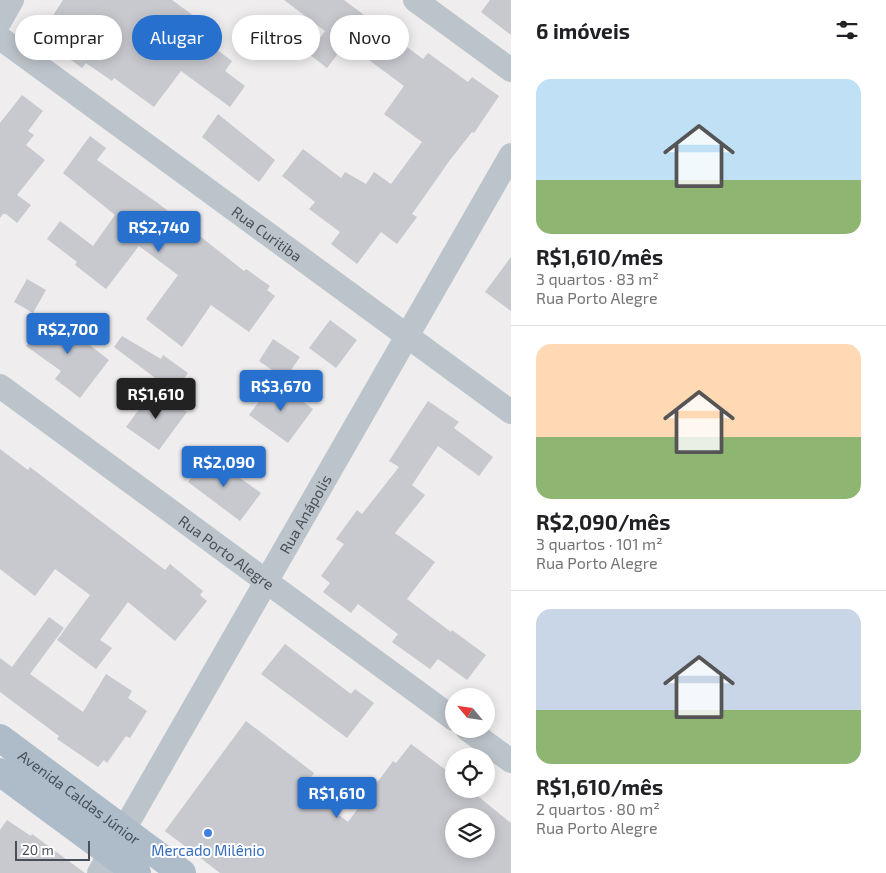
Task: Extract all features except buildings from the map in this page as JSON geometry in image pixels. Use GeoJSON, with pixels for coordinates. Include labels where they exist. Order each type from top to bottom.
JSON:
{"type":"FeatureCollection","features":[{"type":"Feature","properties":{"kind":"main road","name":"Avenida Caldas Júnior"},"geometry":{"type":"LineString","coordinates":[[0,738],[182,873]]}},
{"type":"Feature","properties":{"kind":"main road","name":"Avenida Caldas Júnior"},"geometry":{"type":"LineString","coordinates":[[0,772],[105,863],[137,873]]}},
{"type":"Feature","properties":{"kind":"street"},"geometry":{"type":"LineString","coordinates":[[0,21],[12,0]]}},
{"type":"Feature","properties":{"kind":"street"},"geometry":{"type":"LineString","coordinates":[[415,0],[511,70]]}},
{"type":"Feature","properties":{"kind":"street","name":"Rua Curitiba"},"geometry":{"type":"LineString","coordinates":[[0,38],[511,412]]}},
{"type":"Feature","properties":{"kind":"street","name":"Rua Anápolis"},"geometry":{"type":"LineString","coordinates":[[105,863],[511,155]]}},
{"type":"Feature","properties":{"kind":"street","name":"Rua Porto Alegre"},"geometry":{"type":"LineString","coordinates":[[0,386],[445,712]]}},
{"type":"Feature","properties":{"kind":"street"},"geometry":{"type":"LineString","coordinates":[[479,738],[511,761]]}},
{"type":"Feature","properties":{"kind":"place","name":"Mercado Milênio"},"geometry":{"type":"Point","coordinates":[208,833]}}]}
